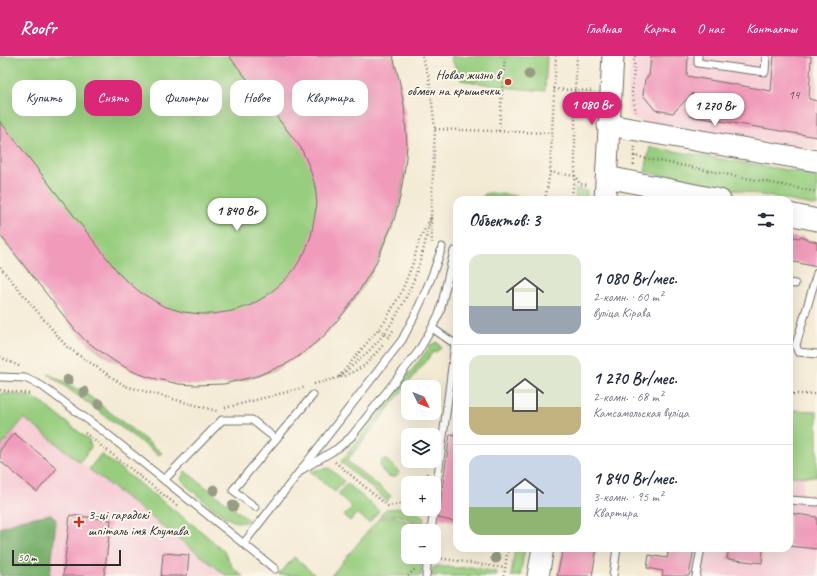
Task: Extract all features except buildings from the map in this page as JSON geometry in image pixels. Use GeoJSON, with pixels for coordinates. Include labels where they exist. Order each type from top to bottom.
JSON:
{"type":"FeatureCollection","features":[{"type":"Feature","properties":{"kind":"main road"},"geometry":{"type":"LineString","coordinates":[[605,196],[613,56]]}},
{"type":"Feature","properties":{"kind":"main road"},"geometry":{"type":"LineString","coordinates":[[608,126],[817,162]]}},
{"type":"Feature","properties":{"kind":"main road"},"geometry":{"type":"LineString","coordinates":[[607,177],[699,196]]}},
{"type":"Feature","properties":{"kind":"main road"},"geometry":{"type":"LineString","coordinates":[[793,215],[817,220]]}},
{"type":"Feature","properties":{"kind":"main road"},"geometry":{"type":"LineString","coordinates":[[538,576],[542,552]]}},
{"type":"Feature","properties":{"kind":"lane"},"geometry":{"type":"LineString","coordinates":[[698,56],[698,63],[765,72],[766,56]]}},
{"type":"Feature","properties":{"kind":"lane"},"geometry":{"type":"LineString","coordinates":[[244,543],[402,340],[421,306],[434,274],[442,247]]}},
{"type":"Feature","properties":{"kind":"lane"},"geometry":{"type":"LineString","coordinates":[[300,472],[338,448],[351,437],[418,352],[440,312],[453,255]]}},
{"type":"Feature","properties":{"kind":"lane"},"geometry":{"type":"LineString","coordinates":[[817,273],[796,345],[798,352],[817,354]]}},
{"type":"Feature","properties":{"kind":"lane"},"geometry":{"type":"LineString","coordinates":[[432,328],[453,343]]}},
{"type":"Feature","properties":{"kind":"lane"},"geometry":{"type":"LineString","coordinates":[[438,476],[453,359]]}},
{"type":"Feature","properties":{"kind":"lane"},"geometry":{"type":"LineString","coordinates":[[0,377],[25,378],[42,386],[107,434],[275,568]]}},
{"type":"Feature","properties":{"kind":"lane"},"geometry":{"type":"LineString","coordinates":[[255,507],[233,490],[313,395]]}},
{"type":"Feature","properties":{"kind":"lane"},"geometry":{"type":"LineString","coordinates":[[164,480],[222,420],[252,420],[276,439]]}},
{"type":"Feature","properties":{"kind":"lane"},"geometry":{"type":"LineString","coordinates":[[793,500],[817,502]]}},
{"type":"Feature","properties":{"kind":"lane"},"geometry":{"type":"LineString","coordinates":[[613,576],[616,552]]}},
{"type":"Feature","properties":{"kind":"lane"},"geometry":{"type":"LineString","coordinates":[[696,576],[700,552]]}},
{"type":"Feature","properties":{"kind":"lane"},"geometry":{"type":"LineString","coordinates":[[426,576],[427,564]]}},
{"type":"Feature","properties":{"kind":"path"},"geometry":{"type":"LineString","coordinates":[[422,56],[429,77],[435,129],[431,217],[432,243]]}},
{"type":"Feature","properties":{"kind":"path"},"geometry":{"type":"LineString","coordinates":[[499,131],[505,56]]}},
{"type":"Feature","properties":{"kind":"path"},"geometry":{"type":"LineString","coordinates":[[546,196],[550,172],[556,56]]}},
{"type":"Feature","properties":{"kind":"path"},"geometry":{"type":"LineString","coordinates":[[572,196],[575,176],[574,90],[576,56]]}},
{"type":"Feature","properties":{"kind":"path"},"geometry":{"type":"LineString","coordinates":[[635,56],[632,93],[638,118]]}},
{"type":"Feature","properties":{"kind":"path"},"geometry":{"type":"LineString","coordinates":[[554,89],[574,90]]}},
{"type":"Feature","properties":{"kind":"path"},"geometry":{"type":"LineString","coordinates":[[435,129],[551,133]]}},
{"type":"Feature","properties":{"kind":"path"},"geometry":{"type":"LineString","coordinates":[[634,166],[636,143]]}},
{"type":"Feature","properties":{"kind":"path"},"geometry":{"type":"LineString","coordinates":[[634,156],[817,192]]}},
{"type":"Feature","properties":{"kind":"path"},"geometry":{"type":"LineString","coordinates":[[550,172],[575,176]]}},
{"type":"Feature","properties":{"kind":"path"},"geometry":{"type":"LineString","coordinates":[[338,378],[379,329],[401,293],[413,263],[418,241],[431,217]]}},
{"type":"Feature","properties":{"kind":"path"},"geometry":{"type":"LineString","coordinates":[[338,378],[359,360],[390,326],[408,293],[418,267],[431,217]]}},
{"type":"Feature","properties":{"kind":"path"},"geometry":{"type":"LineString","coordinates":[[0,267],[67,347],[125,386],[216,411],[345,376],[364,366],[394,329]]}},
{"type":"Feature","properties":{"kind":"path"},"geometry":{"type":"LineString","coordinates":[[379,329],[389,337]]}},
{"type":"Feature","properties":{"kind":"path"},"geometry":{"type":"LineString","coordinates":[[0,390],[22,392],[36,396]]}},
{"type":"Feature","properties":{"kind":"path"},"geometry":{"type":"LineString","coordinates":[[793,394],[817,394]]}},
{"type":"Feature","properties":{"kind":"path"},"geometry":{"type":"LineString","coordinates":[[83,431],[180,508]]}},
{"type":"Feature","properties":{"kind":"path"},"geometry":{"type":"LineString","coordinates":[[348,472],[388,506],[401,504]]}},
{"type":"Feature","properties":{"kind":"path"},"geometry":{"type":"LineString","coordinates":[[504,576],[508,552]]}},
{"type":"Feature","properties":{"kind":"path"},"geometry":{"type":"LineString","coordinates":[[441,558],[506,568]]}},
{"type":"Feature","properties":{"kind":"shaded area"},"geometry":{"type":"Polygon","coordinates":[[[630,56],[817,56],[817,150],[634,120],[630,117],[627,109],[630,56]]]}},
{"type":"Feature","properties":{"kind":"shaded area","name":"3-ці гарадскі шпіталь імя Клумава"},"geometry":{"type":"Polygon","coordinates":[[[0,400],[89,469],[227,576],[0,576],[0,400]]]}},
{"type":"Feature","properties":{"kind":"shaded area"},"geometry":{"type":"Polygon","coordinates":[[[793,412],[810,414],[802,495],[817,497],[817,576],[662,576],[667,552],[793,552],[793,412]]]}},
{"type":"Feature","properties":{"kind":"green space"},"geometry":{"type":"Polygon","coordinates":[[[0,56],[393,56],[404,108],[406,143],[404,178],[401,196],[387,241],[364,285],[334,325],[298,356],[275,369],[250,378],[224,384],[198,385],[172,382],[146,375],[122,365],[99,351],[85,340],[3,240],[0,233],[0,56]]]}},
{"type":"Feature","properties":{"kind":"green space"},"geometry":{"type":"Polygon","coordinates":[[[450,56],[547,56],[545,91],[502,87],[461,80],[450,56]]]}},
{"type":"Feature","properties":{"kind":"green space"},"geometry":{"type":"Polygon","coordinates":[[[650,147],[817,175],[817,206],[793,201],[793,196],[766,196],[645,172],[650,147]]]}},
{"type":"Feature","properties":{"kind":"green space"},"geometry":{"type":"Polygon","coordinates":[[[576,189],[587,191],[586,196],[575,196],[576,189]]]}},
{"type":"Feature","properties":{"kind":"green space"},"geometry":{"type":"Polygon","coordinates":[[[490,193],[518,196],[483,196],[490,193]]]}},
{"type":"Feature","properties":{"kind":"green space"},"geometry":{"type":"Polygon","coordinates":[[[437,342],[441,348],[436,352],[433,352],[411,380],[404,380],[432,344],[437,342]]]}},
{"type":"Feature","properties":{"kind":"green space"},"geometry":{"type":"Polygon","coordinates":[[[48,374],[84,392],[162,453],[159,455],[48,374]]]}},
{"type":"Feature","properties":{"kind":"green space"},"geometry":{"type":"Polygon","coordinates":[[[401,384],[401,393],[347,461],[391,496],[387,501],[341,462],[401,384]]]}},
{"type":"Feature","properties":{"kind":"green space"},"geometry":{"type":"Polygon","coordinates":[[[3,393],[28,396],[40,401],[89,440],[91,447],[80,462],[24,418],[0,448],[0,394],[3,393]]]}},
{"type":"Feature","properties":{"kind":"green space"},"geometry":{"type":"Polygon","coordinates":[[[793,410],[817,411],[817,477],[793,476],[793,410]]]}},
{"type":"Feature","properties":{"kind":"green space"},"geometry":{"type":"Polygon","coordinates":[[[101,454],[202,532],[224,551],[232,567],[243,576],[227,576],[89,469],[101,454]]]}},
{"type":"Feature","properties":{"kind":"green space"},"geometry":{"type":"Polygon","coordinates":[[[385,459],[397,469],[399,473],[396,476],[391,477],[381,469],[381,461],[385,459]]]}},
{"type":"Feature","properties":{"kind":"green space"},"geometry":{"type":"Polygon","coordinates":[[[329,468],[344,481],[335,492],[310,471],[329,468]]]}},
{"type":"Feature","properties":{"kind":"green space"},"geometry":{"type":"Polygon","coordinates":[[[185,471],[250,521],[233,521],[214,509],[181,479],[185,471]]]}},
{"type":"Feature","properties":{"kind":"green space"},"geometry":{"type":"Polygon","coordinates":[[[347,483],[379,511],[369,523],[357,513],[350,521],[344,516],[352,507],[338,494],[347,483]]]}},
{"type":"Feature","properties":{"kind":"green space"},"geometry":{"type":"Polygon","coordinates":[[[401,508],[401,516],[422,516],[424,518],[423,524],[397,515],[380,516],[386,509],[401,508]]]}},
{"type":"Feature","properties":{"kind":"green space"},"geometry":{"type":"Polygon","coordinates":[[[51,514],[56,520],[50,576],[0,576],[0,528],[20,520],[51,514]]]}},
{"type":"Feature","properties":{"kind":"green space"},"geometry":{"type":"Polygon","coordinates":[[[395,517],[415,524],[401,524],[401,564],[422,564],[421,576],[331,576],[379,518],[395,517]]]}},
{"type":"Feature","properties":{"kind":"green space"},"geometry":{"type":"Polygon","coordinates":[[[514,552],[524,552],[520,576],[511,576],[514,552]]]}},
{"type":"Feature","properties":{"kind":"green space"},"geometry":{"type":"Polygon","coordinates":[[[294,557],[316,576],[279,575],[294,557]]]}},
{"type":"Feature","properties":{"kind":"green space"},"geometry":{"type":"Polygon","coordinates":[[[437,566],[457,568],[470,567],[497,572],[496,576],[430,576],[433,568],[437,566]]]}},
{"type":"Feature","properties":{"kind":"place","name":"Новая жизнь в обмен на крышечки"},"geometry":{"type":"Point","coordinates":[508,82]}},
{"type":"Feature","properties":{"kind":"place","name":"3-ці гарадскі шпіталь імя Клумава"},"geometry":{"type":"Point","coordinates":[79,522]}}]}
